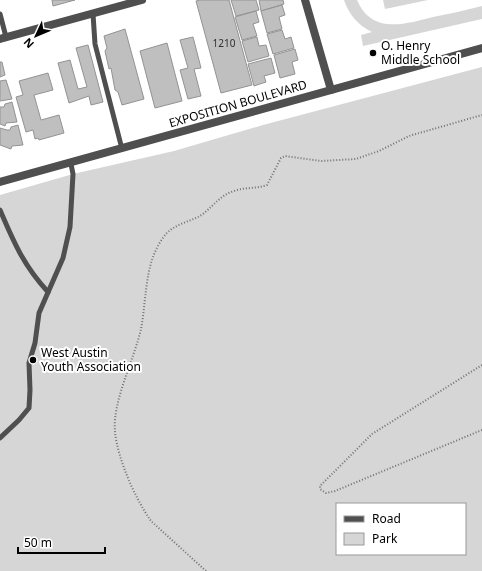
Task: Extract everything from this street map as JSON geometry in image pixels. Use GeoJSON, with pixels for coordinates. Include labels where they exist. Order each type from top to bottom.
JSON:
{"type":"FeatureCollection","features":[{"type":"Feature","properties":{"kind":"street"},"geometry":{"type":"LineString","coordinates":[[3,38],[142,0]]}},
{"type":"Feature","properties":{"kind":"street"},"geometry":{"type":"LineString","coordinates":[[305,0],[331,90]]}},
{"type":"Feature","properties":{"kind":"street","name":"EXPOSITION BOULEVARD"},"geometry":{"type":"LineString","coordinates":[[0,182],[71,164],[482,48]]}},
{"type":"Feature","properties":{"kind":"lane"},"geometry":{"type":"LineString","coordinates":[[0,14],[3,38]]}},
{"type":"Feature","properties":{"kind":"lane"},"geometry":{"type":"LineString","coordinates":[[93,14],[94,44],[122,149]]}},
{"type":"Feature","properties":{"kind":"lane"},"geometry":{"type":"LineString","coordinates":[[0,438],[29,408],[29,363],[35,343],[40,313],[63,258],[70,227],[73,174],[71,164]]}},
{"type":"Feature","properties":{"kind":"lane"},"geometry":{"type":"LineString","coordinates":[[0,210],[19,254],[36,279],[48,292]]}},
{"type":"Feature","properties":{"kind":"path"},"geometry":{"type":"LineString","coordinates":[[206,571],[151,521],[139,503],[123,463],[115,432],[116,412],[140,330],[151,264],[158,246],[172,229],[202,214],[223,195],[237,190],[267,185],[281,158],[285,156],[335,161],[356,159],[378,152],[409,136],[482,115]]}},
{"type":"Feature","properties":{"kind":"path"},"geometry":{"type":"LineString","coordinates":[[482,366],[372,434],[320,486],[320,489],[326,494],[335,491],[482,430]]}},
{"type":"Feature","properties":{"kind":"green space"},"geometry":{"type":"Polygon","coordinates":[[[344,0],[357,0],[363,11],[380,23],[401,24],[482,6],[482,19],[363,46],[361,35],[372,32],[362,26],[355,19],[344,0]]]}},
{"type":"Feature","properties":{"kind":"green space"},"geometry":{"type":"Polygon","coordinates":[[[383,0],[428,0],[385,9],[383,0]]]}},
{"type":"Feature","properties":{"kind":"green space"},"geometry":{"type":"Polygon","coordinates":[[[482,67],[482,571],[0,571],[0,195],[73,174],[174,151],[263,125],[482,67]]]}},
{"type":"Feature","properties":{"kind":"building"},"geometry":{"type":"Polygon","coordinates":[[[52,0],[75,0],[53,6],[52,0]]]}},
{"type":"Feature","properties":{"kind":"building"},"geometry":{"type":"Polygon","coordinates":[[[229,0],[252,85],[221,93],[196,1],[229,0]]]}},
{"type":"Feature","properties":{"kind":"building"},"geometry":{"type":"Polygon","coordinates":[[[231,0],[256,0],[259,10],[236,16],[231,0]]]}},
{"type":"Feature","properties":{"kind":"building"},"geometry":{"type":"Polygon","coordinates":[[[259,0],[283,0],[284,4],[261,11],[259,0]]]}},
{"type":"Feature","properties":{"kind":"building"},"geometry":{"type":"Polygon","coordinates":[[[282,5],[285,15],[279,17],[282,29],[267,33],[261,11],[282,5]]]}},
{"type":"Feature","properties":{"kind":"building"},"geometry":{"type":"Polygon","coordinates":[[[256,11],[259,22],[253,24],[257,36],[242,40],[235,17],[256,11]]]}},
{"type":"Feature","properties":{"kind":"building"},"geometry":{"type":"Polygon","coordinates":[[[125,29],[144,99],[122,105],[118,92],[115,90],[111,68],[109,69],[105,51],[107,48],[104,36],[125,29]]]}},
{"type":"Feature","properties":{"kind":"building"},"geometry":{"type":"Polygon","coordinates":[[[282,30],[285,39],[291,37],[294,48],[273,54],[267,34],[282,30]]]}},
{"type":"Feature","properties":{"kind":"building"},"geometry":{"type":"Polygon","coordinates":[[[193,37],[201,68],[194,69],[201,96],[188,99],[180,70],[188,68],[180,40],[193,37]]]}},
{"type":"Feature","properties":{"kind":"building"},"geometry":{"type":"Polygon","coordinates":[[[257,37],[259,46],[266,45],[269,56],[248,62],[242,41],[257,37]]]}},
{"type":"Feature","properties":{"kind":"building"},"geometry":{"type":"Polygon","coordinates":[[[167,43],[182,101],[155,108],[140,51],[167,43]]]}},
{"type":"Feature","properties":{"kind":"building"},"geometry":{"type":"Polygon","coordinates":[[[88,45],[103,102],[91,105],[89,96],[69,103],[58,63],[70,60],[78,89],[87,87],[76,48],[88,45]]]}},
{"type":"Feature","properties":{"kind":"building"},"geometry":{"type":"Polygon","coordinates":[[[295,49],[298,60],[292,62],[295,74],[280,78],[274,55],[295,49]]]}},
{"type":"Feature","properties":{"kind":"building"},"geometry":{"type":"Polygon","coordinates":[[[271,58],[275,73],[264,76],[266,82],[254,86],[248,64],[271,58]]]}},
{"type":"Feature","properties":{"kind":"building"},"geometry":{"type":"Polygon","coordinates":[[[0,62],[2,62],[5,75],[0,77],[0,62]]]}},
{"type":"Feature","properties":{"kind":"building"},"geometry":{"type":"Polygon","coordinates":[[[48,73],[53,90],[34,95],[41,120],[59,115],[64,133],[39,140],[38,138],[35,139],[33,130],[26,132],[16,97],[23,95],[19,81],[48,73]]]}},
{"type":"Feature","properties":{"kind":"building"},"geometry":{"type":"Polygon","coordinates":[[[6,80],[12,99],[0,101],[0,81],[6,80]]]}},
{"type":"Feature","properties":{"kind":"building"},"geometry":{"type":"Polygon","coordinates":[[[12,102],[17,122],[6,123],[5,126],[0,124],[0,107],[4,107],[5,104],[12,102]]]}},
{"type":"Feature","properties":{"kind":"building"},"geometry":{"type":"Polygon","coordinates":[[[18,125],[23,145],[12,146],[11,149],[0,145],[0,128],[10,130],[11,127],[18,125]]]}},
{"type":"Feature","properties":{"kind":"place","name":"O. Henry Middle School"},"geometry":{"type":"Point","coordinates":[373,53]}},
{"type":"Feature","properties":{"kind":"place","name":"West Austin Youth Association"},"geometry":{"type":"Point","coordinates":[33,360]}}]}
